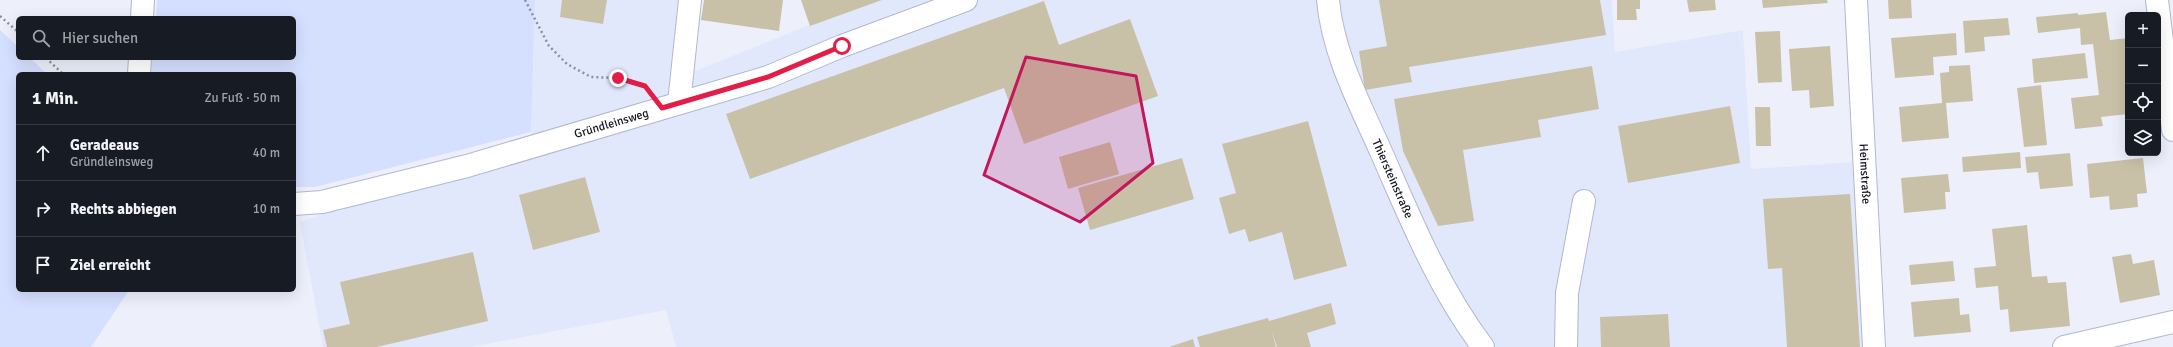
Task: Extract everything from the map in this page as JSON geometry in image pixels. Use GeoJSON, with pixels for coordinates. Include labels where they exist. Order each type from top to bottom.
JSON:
{"type":"FeatureCollection","features":[{"type":"Feature","properties":{"kind":"street"},"geometry":{"type":"LineString","coordinates":[[142,16],[143,0]]}},
{"type":"Feature","properties":{"kind":"street"},"geometry":{"type":"LineString","coordinates":[[670,106],[690,0]]}},
{"type":"Feature","properties":{"kind":"street","name":"Gründleinsweg"},"geometry":{"type":"LineString","coordinates":[[296,204],[322,202],[467,166],[768,77],[842,46],[966,0]]}},
{"type":"Feature","properties":{"kind":"street","name":"Thiersteinstraße"},"geometry":{"type":"LineString","coordinates":[[1328,0],[1334,39],[1346,72],[1419,238],[1460,314],[1483,347]]}},
{"type":"Feature","properties":{"kind":"street","name":"Heimstraße"},"geometry":{"type":"LineString","coordinates":[[1856,0],[1874,347]]}},
{"type":"Feature","properties":{"kind":"street"},"geometry":{"type":"LineString","coordinates":[[2157,0],[2173,130]]}},
{"type":"Feature","properties":{"kind":"street"},"geometry":{"type":"LineString","coordinates":[[139,72],[140,60]]}},
{"type":"Feature","properties":{"kind":"street"},"geometry":{"type":"LineString","coordinates":[[1566,347],[1567,294],[1584,201]]}},
{"type":"Feature","properties":{"kind":"street"},"geometry":{"type":"LineString","coordinates":[[2064,347],[2173,322]]}},
{"type":"Feature","properties":{"kind":"path"},"geometry":{"type":"LineString","coordinates":[[525,0],[549,46],[567,64],[591,77],[618,78],[645,86],[670,106]]}},
{"type":"Feature","properties":{"kind":"path"},"geometry":{"type":"LineString","coordinates":[[0,16],[16,30]]}},
{"type":"Feature","properties":{"kind":"path"},"geometry":{"type":"LineString","coordinates":[[48,60],[62,72]]}},
{"type":"Feature","properties":{"kind":"highlighted area"},"geometry":{"type":"Polygon","coordinates":[[[1026,57],[1136,76],[1153,163],[1080,222],[984,175],[1026,57]]]}},
{"type":"Feature","properties":{"kind":"shaded area"},"geometry":{"type":"Polygon","coordinates":[[[157,0],[535,0],[531,132],[315,187],[296,187],[296,72],[151,72],[152,60],[296,60],[296,16],[156,16],[157,0]]]}},
{"type":"Feature","properties":{"kind":"shaded area"},"geometry":{"type":"Polygon","coordinates":[[[535,0],[686,0],[678,78],[871,0],[1612,0],[1615,52],[1743,30],[1751,169],[1852,162],[1866,347],[676,347],[666,310],[471,347],[323,347],[300,222],[531,140],[535,0]]]}},
{"type":"Feature","properties":{"kind":"shaded area"},"geometry":{"type":"Polygon","coordinates":[[[0,30],[16,45],[16,60],[32,60],[45,72],[16,72],[16,292],[128,292],[91,347],[0,347],[0,30]]]}},
{"type":"Feature","properties":{"kind":"building"},"geometry":{"type":"Polygon","coordinates":[[[562,0],[607,0],[603,24],[560,17],[562,0]]]}},
{"type":"Feature","properties":{"kind":"building"},"geometry":{"type":"Polygon","coordinates":[[[704,0],[783,0],[779,31],[701,20],[704,0]]]}},
{"type":"Feature","properties":{"kind":"building"},"geometry":{"type":"Polygon","coordinates":[[[801,0],[882,0],[810,26],[801,0]]]}},
{"type":"Feature","properties":{"kind":"building"},"geometry":{"type":"Polygon","coordinates":[[[1379,0],[1600,0],[1606,35],[1409,67],[1412,82],[1365,90],[1359,51],[1387,46],[1379,0]]]}},
{"type":"Feature","properties":{"kind":"building"},"geometry":{"type":"Polygon","coordinates":[[[1617,0],[1640,0],[1640,9],[1636,9],[1637,20],[1617,20],[1617,0]]]}},
{"type":"Feature","properties":{"kind":"building"},"geometry":{"type":"Polygon","coordinates":[[[1687,0],[1715,0],[1716,10],[1689,12],[1687,0]]]}},
{"type":"Feature","properties":{"kind":"building"},"geometry":{"type":"Polygon","coordinates":[[[1762,0],[1827,0],[1828,3],[1763,8],[1762,0]]]}},
{"type":"Feature","properties":{"kind":"building"},"geometry":{"type":"Polygon","coordinates":[[[1888,0],[1911,0],[1912,18],[1889,19],[1888,0]]]}},
{"type":"Feature","properties":{"kind":"building"},"geometry":{"type":"Polygon","coordinates":[[[1044,1],[1059,45],[1130,19],[1158,96],[1024,144],[1004,88],[750,179],[726,114],[1044,1]]]}},
{"type":"Feature","properties":{"kind":"building"},"geometry":{"type":"Polygon","coordinates":[[[2106,12],[2110,40],[2125,38],[2125,114],[2101,117],[2103,126],[2075,129],[2071,98],[2099,95],[2093,44],[2081,45],[2080,28],[2038,33],[2036,17],[2078,13],[2078,15],[2106,12]]]}},
{"type":"Feature","properties":{"kind":"building"},"geometry":{"type":"Polygon","coordinates":[[[2008,18],[2010,35],[1984,37],[1985,51],[1965,53],[1963,21],[2008,18]]]}},
{"type":"Feature","properties":{"kind":"building"},"geometry":{"type":"Polygon","coordinates":[[[1780,31],[1782,82],[1758,83],[1755,32],[1780,31]]]}},
{"type":"Feature","properties":{"kind":"building"},"geometry":{"type":"Polygon","coordinates":[[[1956,33],[1957,55],[1933,57],[1934,75],[1895,78],[1891,38],[1956,33]]]}},
{"type":"Feature","properties":{"kind":"building"},"geometry":{"type":"Polygon","coordinates":[[[1830,46],[1834,106],[1810,108],[1809,90],[1792,91],[1789,49],[1830,46]]]}},
{"type":"Feature","properties":{"kind":"building"},"geometry":{"type":"Polygon","coordinates":[[[2085,53],[2088,78],[2034,83],[2032,59],[2085,53]]]}},
{"type":"Feature","properties":{"kind":"building"},"geometry":{"type":"Polygon","coordinates":[[[1970,65],[1973,101],[1946,103],[1949,138],[1902,142],[1899,107],[1942,103],[1940,73],[1949,72],[1949,66],[1970,65]]]}},
{"type":"Feature","properties":{"kind":"building"},"geometry":{"type":"Polygon","coordinates":[[[1592,66],[1599,109],[1538,120],[1541,137],[1463,150],[1474,221],[1438,226],[1403,151],[1394,99],[1592,66]]]}},
{"type":"Feature","properties":{"kind":"building"},"geometry":{"type":"Polygon","coordinates":[[[2041,85],[2047,145],[2024,147],[2017,88],[2041,85]]]}},
{"type":"Feature","properties":{"kind":"building"},"geometry":{"type":"Polygon","coordinates":[[[1730,106],[1740,163],[1628,183],[1618,126],[1730,106]]]}},
{"type":"Feature","properties":{"kind":"building"},"geometry":{"type":"Polygon","coordinates":[[[1755,107],[1770,107],[1771,146],[1756,146],[1755,107]]]}},
{"type":"Feature","properties":{"kind":"building"},"geometry":{"type":"Polygon","coordinates":[[[1308,121],[1347,266],[1294,280],[1282,232],[1249,242],[1245,229],[1229,234],[1219,198],[1236,193],[1222,144],[1308,121]]]}},
{"type":"Feature","properties":{"kind":"building"},"geometry":{"type":"Polygon","coordinates":[[[1110,142],[1119,174],[1068,189],[1059,157],[1110,142]]]}},
{"type":"Feature","properties":{"kind":"building"},"geometry":{"type":"Polygon","coordinates":[[[2020,152],[2021,168],[1963,172],[1962,157],[2020,152]]]}},
{"type":"Feature","properties":{"kind":"building"},"geometry":{"type":"Polygon","coordinates":[[[2070,153],[2073,186],[2040,189],[2038,172],[2027,173],[2025,157],[2070,153]]]}},
{"type":"Feature","properties":{"kind":"building"},"geometry":{"type":"Polygon","coordinates":[[[1182,158],[1194,199],[1090,230],[1078,188],[1182,158]]]}},
{"type":"Feature","properties":{"kind":"building"},"geometry":{"type":"Polygon","coordinates":[[[2143,158],[2147,193],[2137,194],[2138,207],[2110,210],[2109,196],[2090,198],[2087,164],[2143,158]]]}},
{"type":"Feature","properties":{"kind":"building"},"geometry":{"type":"Polygon","coordinates":[[[1948,174],[1950,192],[1945,192],[1946,209],[1904,213],[1901,178],[1948,174]]]}},
{"type":"Feature","properties":{"kind":"building"},"geometry":{"type":"Polygon","coordinates":[[[585,177],[600,232],[533,250],[519,195],[585,177]]]}},
{"type":"Feature","properties":{"kind":"building"},"geometry":{"type":"Polygon","coordinates":[[[1850,194],[1860,347],[1787,347],[1782,268],[1768,269],[1763,199],[1850,194]]]}},
{"type":"Feature","properties":{"kind":"building"},"geometry":{"type":"Polygon","coordinates":[[[2027,225],[2032,277],[2047,276],[2048,283],[2066,282],[2070,326],[2010,332],[2008,309],[2000,310],[1998,286],[1976,288],[1974,268],[1996,266],[1992,229],[2027,225]]]}},
{"type":"Feature","properties":{"kind":"building"},"geometry":{"type":"Polygon","coordinates":[[[473,252],[488,321],[377,347],[327,347],[323,330],[350,324],[340,282],[473,252]]]}},
{"type":"Feature","properties":{"kind":"building"},"geometry":{"type":"Polygon","coordinates":[[[2131,254],[2133,264],[2154,260],[2160,295],[2120,303],[2112,257],[2131,254]]]}},
{"type":"Feature","properties":{"kind":"building"},"geometry":{"type":"Polygon","coordinates":[[[1953,261],[1955,281],[1911,285],[1909,265],[1953,261]]]}},
{"type":"Feature","properties":{"kind":"building"},"geometry":{"type":"Polygon","coordinates":[[[1959,298],[1960,315],[1969,314],[1971,332],[1914,337],[1911,302],[1959,298]]]}},
{"type":"Feature","properties":{"kind":"building"},"geometry":{"type":"Polygon","coordinates":[[[1331,303],[1336,324],[1307,333],[1311,347],[1277,347],[1272,332],[1276,347],[1200,347],[1197,337],[1268,318],[1269,321],[1331,303]]]}},
{"type":"Feature","properties":{"kind":"building"},"geometry":{"type":"Polygon","coordinates":[[[1668,314],[1670,347],[1601,347],[1600,317],[1668,314]]]}},
{"type":"Feature","properties":{"kind":"building"},"geometry":{"type":"Polygon","coordinates":[[[1193,339],[1195,347],[1169,347],[1193,339]]]}},
{"type":"Feature","properties":{"kind":"route"},"geometry":{"type":"LineString","coordinates":[[618,78],[645,86],[662,108],[768,77],[842,46]]}}]}
